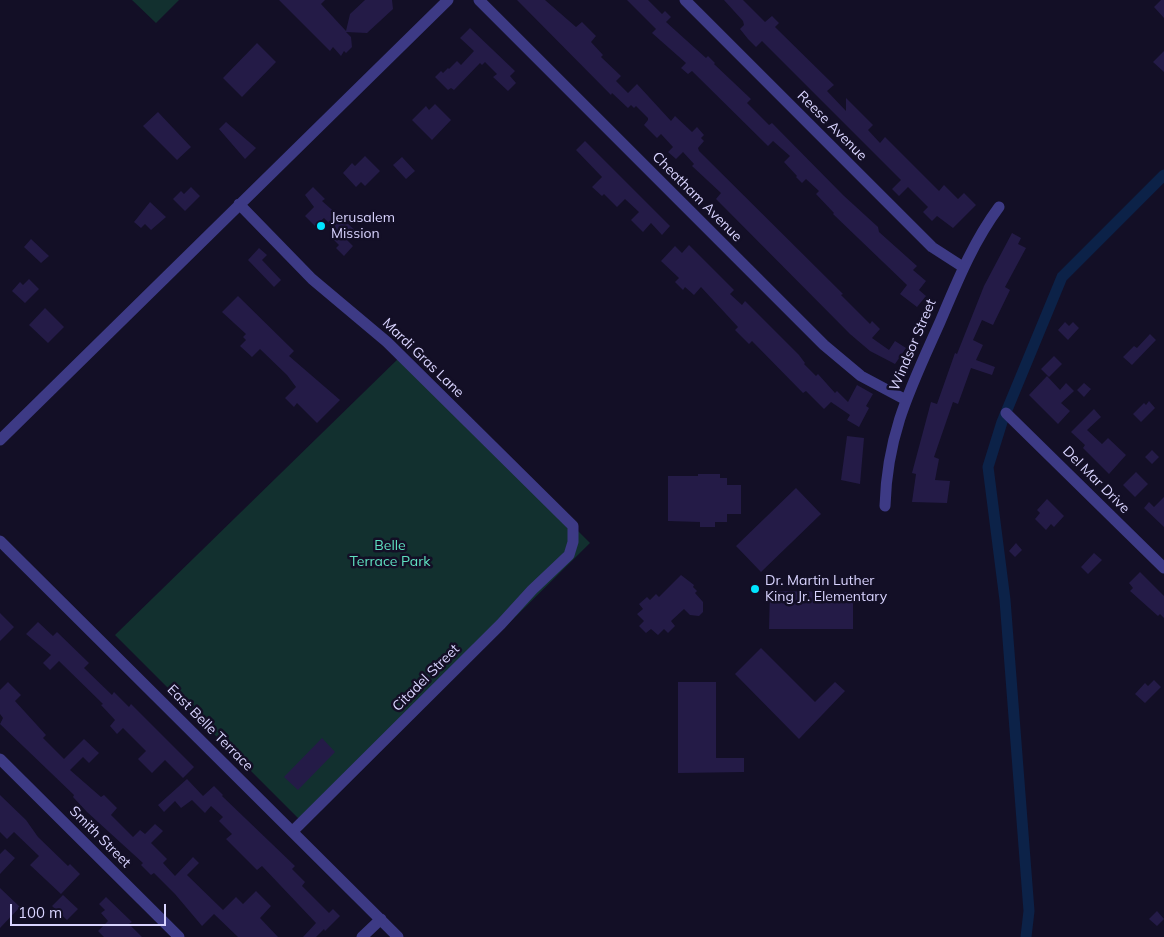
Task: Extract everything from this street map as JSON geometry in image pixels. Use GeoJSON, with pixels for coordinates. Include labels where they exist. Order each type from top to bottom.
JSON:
{"type":"FeatureCollection","features":[{"type":"Feature","properties":{"kind":"street"},"geometry":{"type":"LineString","coordinates":[[0,440],[238,204],[448,0]]}},
{"type":"Feature","properties":{"kind":"street","name":"Cheatham Avenue"},"geometry":{"type":"LineString","coordinates":[[479,0],[824,344],[861,376],[906,400]]}},
{"type":"Feature","properties":{"kind":"street","name":"Reese Avenue"},"geometry":{"type":"LineString","coordinates":[[685,0],[932,247],[963,267]]}},
{"type":"Feature","properties":{"kind":"street","name":"Mardi Gras Lane"},"geometry":{"type":"LineString","coordinates":[[238,204],[312,279],[387,342],[573,526],[573,542]]}},
{"type":"Feature","properties":{"kind":"street","name":"Windsor Street"},"geometry":{"type":"LineString","coordinates":[[884,506],[890,451],[906,400],[963,267],[976,242],[999,207]]}},
{"type":"Feature","properties":{"kind":"street","name":"Del Mar Drive"},"geometry":{"type":"LineString","coordinates":[[1006,413],[1164,568]]}},
{"type":"Feature","properties":{"kind":"street","name":"East Belle Terrace"},"geometry":{"type":"LineString","coordinates":[[0,541],[398,937]]}},
{"type":"Feature","properties":{"kind":"street","name":"Citadel Street"},"geometry":{"type":"LineString","coordinates":[[293,832],[501,624],[532,590],[564,561],[569,555],[573,542]]}},
{"type":"Feature","properties":{"kind":"street","name":"Smith Street"},"geometry":{"type":"LineString","coordinates":[[0,759],[179,937]]}},
{"type":"Feature","properties":{"kind":"street"},"geometry":{"type":"LineString","coordinates":[[362,937],[380,919]]}},
{"type":"Feature","properties":{"kind":"green space"},"geometry":{"type":"Polygon","coordinates":[[[132,0],[179,0],[156,23],[132,0]]]}},
{"type":"Feature","properties":{"kind":"green space","name":"Belle Terrace Park"},"geometry":{"type":"Polygon","coordinates":[[[402,355],[590,543],[305,825],[115,635],[402,355]]]}},
{"type":"Feature","properties":{"kind":"building"},"geometry":{"type":"Polygon","coordinates":[[[279,0],[325,0],[321,4],[346,31],[350,14],[365,0],[392,0],[393,9],[367,33],[346,32],[351,37],[352,47],[346,53],[344,51],[341,56],[333,47],[330,51],[279,0]]]}},
{"type":"Feature","properties":{"kind":"building"},"geometry":{"type":"Polygon","coordinates":[[[517,0],[545,0],[576,27],[582,22],[596,36],[591,42],[603,55],[601,57],[621,76],[616,81],[628,93],[637,84],[671,121],[675,116],[692,132],[697,127],[704,135],[701,138],[704,141],[698,148],[699,151],[843,294],[841,295],[870,324],[872,321],[880,329],[872,338],[889,350],[895,341],[906,348],[895,364],[870,351],[850,334],[716,199],[721,193],[692,166],[694,164],[683,152],[676,159],[668,152],[673,147],[661,134],[657,138],[644,125],[648,118],[636,106],[634,108],[631,105],[628,108],[612,93],[611,95],[517,0]]]}},
{"type":"Feature","properties":{"kind":"building"},"geometry":{"type":"Polygon","coordinates":[[[627,0],[648,0],[662,14],[665,11],[671,17],[666,22],[706,58],[708,56],[751,99],[747,103],[769,125],[772,123],[843,195],[878,227],[879,232],[917,266],[913,270],[926,281],[919,290],[926,296],[917,307],[900,294],[907,285],[833,214],[816,194],[819,191],[806,179],[802,183],[796,177],[784,162],[790,156],[773,141],[768,146],[692,71],[688,74],[681,68],[686,63],[652,33],[656,29],[627,0]]]}},
{"type":"Feature","properties":{"kind":"building"},"geometry":{"type":"Polygon","coordinates":[[[724,0],[743,0],[765,22],[772,16],[779,23],[775,27],[834,85],[827,91],[846,111],[846,98],[873,125],[868,130],[880,143],[885,137],[939,191],[944,185],[958,199],[964,193],[976,205],[953,228],[937,216],[932,221],[923,212],[928,207],[908,187],[899,196],[892,189],[901,180],[762,41],[756,47],[748,39],[740,29],[744,25],[743,21],[724,0]]]}},
{"type":"Feature","properties":{"kind":"building"},"geometry":{"type":"Polygon","coordinates":[[[1161,0],[1164,0],[1164,18],[1154,7],[1161,0]]]}},
{"type":"Feature","properties":{"kind":"building"},"geometry":{"type":"Polygon","coordinates":[[[470,28],[515,71],[510,76],[516,83],[508,91],[493,77],[497,74],[485,62],[482,65],[480,63],[454,90],[451,88],[448,90],[435,77],[441,71],[443,73],[449,69],[457,61],[461,65],[474,51],[460,38],[470,28]]]}},
{"type":"Feature","properties":{"kind":"building"},"geometry":{"type":"Polygon","coordinates":[[[257,43],[276,62],[242,97],[223,78],[257,43]]]}},
{"type":"Feature","properties":{"kind":"building"},"geometry":{"type":"Polygon","coordinates":[[[1164,51],[1164,72],[1153,62],[1164,51]]]}},
{"type":"Feature","properties":{"kind":"building"},"geometry":{"type":"Polygon","coordinates":[[[435,104],[451,120],[432,140],[412,120],[426,106],[429,110],[435,104]]]}},
{"type":"Feature","properties":{"kind":"building"},"geometry":{"type":"Polygon","coordinates":[[[158,112],[191,147],[177,160],[143,126],[158,112]]]}},
{"type":"Feature","properties":{"kind":"building"},"geometry":{"type":"Polygon","coordinates":[[[226,122],[256,148],[245,159],[219,129],[226,122]]]}},
{"type":"Feature","properties":{"kind":"building"},"geometry":{"type":"Polygon","coordinates":[[[585,141],[670,226],[662,235],[651,223],[643,232],[631,220],[639,212],[625,199],[617,207],[604,194],[602,196],[592,187],[602,177],[576,150],[585,141]]]}},
{"type":"Feature","properties":{"kind":"building"},"geometry":{"type":"Polygon","coordinates":[[[365,156],[380,171],[365,186],[361,182],[356,187],[343,173],[352,163],[355,166],[365,156]]]}},
{"type":"Feature","properties":{"kind":"building"},"geometry":{"type":"Polygon","coordinates":[[[402,157],[415,171],[406,179],[393,165],[402,157]]]}},
{"type":"Feature","properties":{"kind":"building"},"geometry":{"type":"Polygon","coordinates":[[[191,187],[200,196],[185,211],[173,199],[181,191],[184,194],[191,187]]]}},
{"type":"Feature","properties":{"kind":"building"},"geometry":{"type":"Polygon","coordinates":[[[313,187],[325,199],[322,201],[356,231],[347,240],[353,246],[344,256],[336,248],[339,245],[330,236],[336,230],[324,218],[315,226],[305,216],[314,207],[305,195],[313,187]]]}},
{"type":"Feature","properties":{"kind":"building"},"geometry":{"type":"Polygon","coordinates":[[[150,202],[166,217],[151,230],[145,224],[141,228],[134,222],[150,202]]]}},
{"type":"Feature","properties":{"kind":"building"},"geometry":{"type":"Polygon","coordinates":[[[1012,233],[1021,238],[1018,244],[1026,248],[1005,287],[1010,290],[993,325],[982,320],[973,340],[983,345],[976,360],[995,367],[992,375],[971,368],[958,404],[953,402],[934,457],[939,459],[935,480],[950,481],[947,503],[912,502],[916,474],[912,473],[931,402],[937,404],[955,353],[957,354],[984,286],[1012,233]]]}},
{"type":"Feature","properties":{"kind":"building"},"geometry":{"type":"Polygon","coordinates":[[[31,239],[49,256],[41,263],[24,247],[31,239]]]}},
{"type":"Feature","properties":{"kind":"building"},"geometry":{"type":"Polygon","coordinates":[[[689,245],[734,290],[730,294],[742,305],[745,301],[799,355],[804,364],[816,376],[818,374],[835,393],[837,391],[848,402],[857,385],[873,394],[866,406],[869,408],[859,427],[847,420],[850,415],[831,402],[824,409],[806,391],[803,393],[752,341],[749,344],[735,330],[738,327],[701,287],[694,295],[685,287],[683,290],[675,282],[679,278],[661,261],[675,246],[682,253],[689,245]]]}},
{"type":"Feature","properties":{"kind":"building"},"geometry":{"type":"Polygon","coordinates":[[[259,248],[267,255],[262,260],[281,280],[274,287],[248,260],[259,248]]]}},
{"type":"Feature","properties":{"kind":"building"},"geometry":{"type":"Polygon","coordinates":[[[29,279],[39,289],[25,303],[12,291],[20,282],[23,285],[29,279]]]}},
{"type":"Feature","properties":{"kind":"building"},"geometry":{"type":"Polygon","coordinates":[[[238,296],[294,351],[289,356],[340,400],[317,423],[297,403],[294,407],[285,398],[296,387],[287,375],[260,349],[252,357],[240,346],[246,340],[243,337],[246,334],[222,312],[238,296]]]}},
{"type":"Feature","properties":{"kind":"building"},"geometry":{"type":"Polygon","coordinates":[[[45,308],[64,327],[48,343],[29,325],[45,308]]]}},
{"type":"Feature","properties":{"kind":"building"},"geometry":{"type":"Polygon","coordinates":[[[1065,322],[1069,326],[1073,322],[1079,328],[1068,340],[1058,330],[1065,322]]]}},
{"type":"Feature","properties":{"kind":"building"},"geometry":{"type":"Polygon","coordinates":[[[1150,334],[1156,340],[1132,365],[1123,357],[1134,346],[1137,348],[1150,334]]]}},
{"type":"Feature","properties":{"kind":"building"},"geometry":{"type":"Polygon","coordinates":[[[1054,356],[1062,364],[1049,377],[1041,369],[1054,356]]]}},
{"type":"Feature","properties":{"kind":"building"},"geometry":{"type":"Polygon","coordinates":[[[1047,376],[1060,390],[1066,383],[1074,391],[1061,403],[1070,411],[1058,424],[1029,395],[1047,376]]]}},
{"type":"Feature","properties":{"kind":"building"},"geometry":{"type":"Polygon","coordinates":[[[1084,383],[1091,389],[1084,397],[1077,390],[1084,383]]]}},
{"type":"Feature","properties":{"kind":"building"},"geometry":{"type":"Polygon","coordinates":[[[1149,401],[1155,408],[1141,422],[1133,414],[1144,403],[1146,405],[1149,401]]]}},
{"type":"Feature","properties":{"kind":"building"},"geometry":{"type":"Polygon","coordinates":[[[1094,409],[1101,417],[1087,430],[1102,444],[1108,438],[1126,455],[1109,474],[1083,448],[1085,445],[1071,432],[1094,409]]]}},
{"type":"Feature","properties":{"kind":"building"},"geometry":{"type":"Polygon","coordinates":[[[847,436],[864,438],[860,484],[841,480],[847,436]]]}},
{"type":"Feature","properties":{"kind":"building"},"geometry":{"type":"Polygon","coordinates":[[[1152,450],[1159,457],[1152,464],[1145,457],[1152,450]]]}},
{"type":"Feature","properties":{"kind":"building"},"geometry":{"type":"Polygon","coordinates":[[[1136,472],[1148,484],[1135,497],[1123,485],[1136,472]]]}},
{"type":"Feature","properties":{"kind":"building"},"geometry":{"type":"Polygon","coordinates":[[[698,474],[720,474],[720,478],[727,478],[727,485],[741,485],[741,514],[727,514],[727,522],[715,522],[715,527],[700,527],[700,522],[668,521],[668,476],[698,476],[698,474]]]}},
{"type":"Feature","properties":{"kind":"building"},"geometry":{"type":"Polygon","coordinates":[[[796,488],[821,514],[761,572],[736,546],[796,488]]]}},
{"type":"Feature","properties":{"kind":"building"},"geometry":{"type":"Polygon","coordinates":[[[1164,497],[1164,527],[1144,508],[1149,502],[1154,507],[1164,497]]]}},
{"type":"Feature","properties":{"kind":"building"},"geometry":{"type":"Polygon","coordinates":[[[1047,499],[1064,516],[1054,527],[1051,524],[1046,530],[1035,519],[1040,513],[1037,510],[1047,499]]]}},
{"type":"Feature","properties":{"kind":"building"},"geometry":{"type":"Polygon","coordinates":[[[1016,543],[1022,550],[1015,557],[1009,551],[1016,543]]]}},
{"type":"Feature","properties":{"kind":"building"},"geometry":{"type":"Polygon","coordinates":[[[1094,553],[1102,560],[1088,574],[1081,567],[1094,553]]]}},
{"type":"Feature","properties":{"kind":"building"},"geometry":{"type":"Polygon","coordinates":[[[1140,572],[1164,596],[1164,618],[1160,614],[1158,616],[1130,591],[1133,588],[1129,583],[1140,572]]]}},
{"type":"Feature","properties":{"kind":"building"},"geometry":{"type":"Polygon","coordinates":[[[681,575],[694,585],[693,587],[697,591],[695,593],[703,602],[703,612],[699,616],[690,615],[684,609],[671,621],[675,626],[668,633],[664,629],[658,635],[651,629],[646,633],[639,626],[644,621],[637,614],[643,609],[639,604],[647,597],[650,600],[656,594],[659,597],[681,575]]]}},
{"type":"Feature","properties":{"kind":"building"},"geometry":{"type":"Polygon","coordinates":[[[770,591],[853,592],[853,629],[769,629],[770,591]]]}},
{"type":"Feature","properties":{"kind":"building"},"geometry":{"type":"Polygon","coordinates":[[[0,613],[14,627],[0,641],[0,613]]]}},
{"type":"Feature","properties":{"kind":"building"},"geometry":{"type":"Polygon","coordinates":[[[38,622],[53,636],[57,632],[89,663],[84,668],[112,695],[114,692],[129,707],[131,704],[194,767],[183,778],[165,760],[152,773],[138,759],[146,751],[123,728],[117,734],[110,726],[115,720],[101,705],[103,704],[59,661],[50,670],[43,663],[51,655],[26,634],[38,622]]]}},
{"type":"Feature","properties":{"kind":"building"},"geometry":{"type":"Polygon","coordinates":[[[761,648],[815,702],[835,682],[845,691],[799,739],[735,674],[761,648]]]}},
{"type":"Feature","properties":{"kind":"building"},"geometry":{"type":"Polygon","coordinates":[[[1154,680],[1161,687],[1145,703],[1135,694],[1145,683],[1148,686],[1154,680]]]}},
{"type":"Feature","properties":{"kind":"building"},"geometry":{"type":"Polygon","coordinates":[[[8,682],[21,695],[15,701],[46,735],[43,738],[64,759],[84,739],[99,753],[89,763],[83,757],[70,770],[101,797],[104,795],[117,808],[111,815],[133,837],[140,830],[145,834],[155,824],[163,831],[151,843],[167,859],[163,863],[175,876],[193,857],[199,863],[187,875],[223,910],[236,897],[243,904],[256,891],[271,906],[260,918],[278,937],[238,937],[214,914],[202,926],[154,873],[151,875],[141,865],[143,863],[87,812],[73,797],[74,795],[0,724],[3,718],[0,714],[0,690],[8,682]]]}},
{"type":"Feature","properties":{"kind":"building"},"geometry":{"type":"Polygon","coordinates":[[[678,682],[716,682],[716,758],[744,758],[744,772],[678,773],[678,682]]]}},
{"type":"Feature","properties":{"kind":"building"},"geometry":{"type":"Polygon","coordinates":[[[322,738],[335,752],[298,790],[284,777],[322,738]]]}},
{"type":"Feature","properties":{"kind":"building"},"geometry":{"type":"Polygon","coordinates":[[[187,779],[203,796],[214,786],[295,866],[292,869],[305,882],[302,886],[329,913],[333,909],[340,916],[316,937],[303,937],[316,923],[262,866],[257,870],[226,839],[232,834],[219,821],[223,817],[211,806],[205,813],[192,800],[181,808],[175,801],[164,812],[158,805],[187,779]]]}},
{"type":"Feature","properties":{"kind":"building"},"geometry":{"type":"Polygon","coordinates":[[[0,795],[26,820],[38,837],[68,866],[70,864],[80,874],[61,894],[30,865],[39,856],[14,832],[7,839],[0,832],[0,795]]]}},
{"type":"Feature","properties":{"kind":"building"},"geometry":{"type":"Polygon","coordinates":[[[5,849],[15,858],[0,874],[0,854],[5,849]]]}},
{"type":"Feature","properties":{"kind":"building"},"geometry":{"type":"Polygon","coordinates":[[[0,888],[20,907],[0,928],[0,888]]]}},
{"type":"Feature","properties":{"kind":"building"},"geometry":{"type":"Polygon","coordinates":[[[63,895],[78,909],[67,920],[52,906],[63,895]]]}},
{"type":"Feature","properties":{"kind":"building"},"geometry":{"type":"Polygon","coordinates":[[[106,897],[132,922],[129,924],[142,937],[104,937],[98,931],[108,921],[101,913],[105,910],[99,904],[106,897]]]}},
{"type":"Feature","properties":{"kind":"building"},"geometry":{"type":"Polygon","coordinates":[[[1157,911],[1164,919],[1157,926],[1149,919],[1157,911]]]}},
{"type":"Feature","properties":{"kind":"waterway"},"geometry":{"type":"LineString","coordinates":[[1026,937],[1029,911],[1005,600],[988,467],[1002,422],[1062,277],[1164,175]]}},
{"type":"Feature","properties":{"kind":"place","name":"Jerusalem Mission"},"geometry":{"type":"Point","coordinates":[321,226]}},
{"type":"Feature","properties":{"kind":"place","name":"Dr. Martin Luther King Jr. Elementary"},"geometry":{"type":"Point","coordinates":[755,589]}}]}
